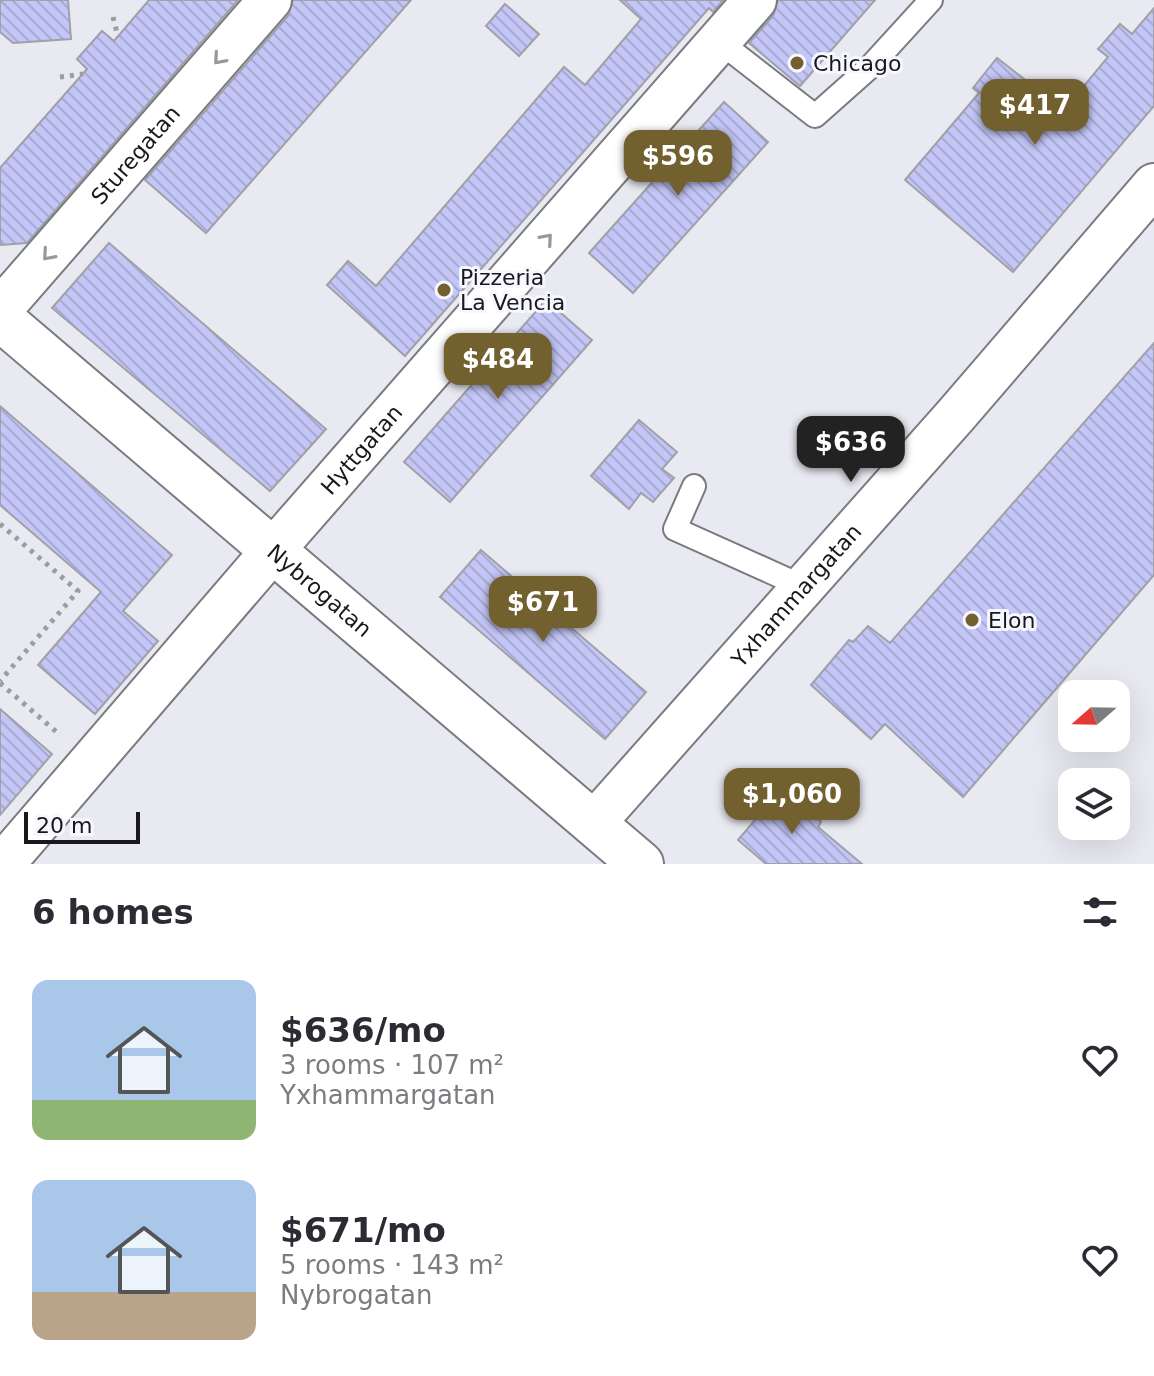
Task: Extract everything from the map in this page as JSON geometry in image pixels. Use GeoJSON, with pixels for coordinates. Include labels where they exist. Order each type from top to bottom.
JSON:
{"type":"FeatureCollection","features":[{"type":"Feature","properties":{"kind":"street","name":"Sturegatan"},"geometry":{"type":"LineString","coordinates":[[0,310],[270,0]]}},
{"type":"Feature","properties":{"kind":"street","name":"Hyttgatan"},"geometry":{"type":"LineString","coordinates":[[3,864],[755,0]]}},
{"type":"Feature","properties":{"kind":"street","name":"Yxhammargatan"},"geometry":{"type":"LineString","coordinates":[[593,824],[956,415],[1154,185]]}},
{"type":"Feature","properties":{"kind":"street","name":"Nybrogatan"},"geometry":{"type":"LineString","coordinates":[[0,318],[641,864]]}},
{"type":"Feature","properties":{"kind":"lane"},"geometry":{"type":"LineString","coordinates":[[720,42],[815,116],[869,68],[931,0]]}},
{"type":"Feature","properties":{"kind":"lane"},"geometry":{"type":"LineString","coordinates":[[694,486],[675,529],[804,587]]}},
{"type":"Feature","properties":{"kind":"path"},"geometry":{"type":"LineString","coordinates":[[113,17],[118,37]]}},
{"type":"Feature","properties":{"kind":"path"},"geometry":{"type":"LineString","coordinates":[[60,77],[83,74]]}},
{"type":"Feature","properties":{"kind":"path"},"geometry":{"type":"LineString","coordinates":[[0,524],[78,591],[0,682],[91,762]]}},
{"type":"Feature","properties":{"kind":"building"},"geometry":{"type":"Polygon","coordinates":[[[0,0],[68,0],[71,39],[13,43],[0,32],[0,0]]]}},
{"type":"Feature","properties":{"kind":"building"},"geometry":{"type":"Polygon","coordinates":[[[149,0],[238,0],[27,243],[0,245],[0,168],[87,69],[77,59],[102,31],[114,41],[149,0]]]}},
{"type":"Feature","properties":{"kind":"building"},"geometry":{"type":"Polygon","coordinates":[[[293,0],[411,0],[206,233],[145,180],[288,16],[293,0]]]}},
{"type":"Feature","properties":{"kind":"building"},"geometry":{"type":"Polygon","coordinates":[[[620,0],[723,0],[713,12],[709,8],[405,356],[327,285],[348,261],[376,286],[564,67],[585,85],[641,19],[620,0]]]}},
{"type":"Feature","properties":{"kind":"building","name":"Chicago"},"geometry":{"type":"Polygon","coordinates":[[[778,0],[875,0],[800,86],[749,43],[773,16],[778,0]]]}},
{"type":"Feature","properties":{"kind":"building"},"geometry":{"type":"Polygon","coordinates":[[[505,4],[539,34],[519,56],[486,26],[505,4]]]}},
{"type":"Feature","properties":{"kind":"building"},"geometry":{"type":"Polygon","coordinates":[[[1154,8],[1154,106],[1013,272],[905,180],[979,93],[973,88],[997,58],[1064,110],[1108,57],[1098,49],[1120,24],[1132,34],[1154,8]]]}},
{"type":"Feature","properties":{"kind":"building"},"geometry":{"type":"Polygon","coordinates":[[[724,102],[768,142],[633,293],[589,253],[724,102]]]}},
{"type":"Feature","properties":{"kind":"building"},"geometry":{"type":"Polygon","coordinates":[[[109,243],[326,429],[270,491],[52,308],[109,243]]]}},
{"type":"Feature","properties":{"kind":"building"},"geometry":{"type":"Polygon","coordinates":[[[546,300],[592,340],[450,502],[404,462],[546,300]]]}},
{"type":"Feature","properties":{"kind":"building"},"geometry":{"type":"Polygon","coordinates":[[[1154,343],[1154,575],[1064,680],[1058,680],[1058,687],[963,797],[885,724],[871,739],[811,685],[849,640],[853,642],[868,626],[890,643],[1154,343]]]}},
{"type":"Feature","properties":{"kind":"building"},"geometry":{"type":"Polygon","coordinates":[[[0,406],[172,555],[123,611],[158,641],[95,714],[38,665],[101,592],[0,505],[0,406]]]}},
{"type":"Feature","properties":{"kind":"building"},"geometry":{"type":"Polygon","coordinates":[[[639,420],[677,452],[662,469],[674,478],[653,502],[641,493],[629,509],[591,476],[639,420]]]}},
{"type":"Feature","properties":{"kind":"building"},"geometry":{"type":"Polygon","coordinates":[[[481,550],[646,692],[605,739],[440,597],[481,550]]]}},
{"type":"Feature","properties":{"kind":"building"},"geometry":{"type":"Polygon","coordinates":[[[0,709],[52,754],[0,815],[0,709]]]}},
{"type":"Feature","properties":{"kind":"building"},"geometry":{"type":"Polygon","coordinates":[[[783,787],[821,822],[818,827],[862,864],[766,864],[738,840],[783,787]]]}},
{"type":"Feature","properties":{"kind":"place","name":"Chicago"},"geometry":{"type":"Point","coordinates":[797,63]}},
{"type":"Feature","properties":{"kind":"place","name":"Pizzeria La Vencia"},"geometry":{"type":"Point","coordinates":[444,290]}},
{"type":"Feature","properties":{"kind":"place","name":"Elon"},"geometry":{"type":"Point","coordinates":[972,620]}}]}
